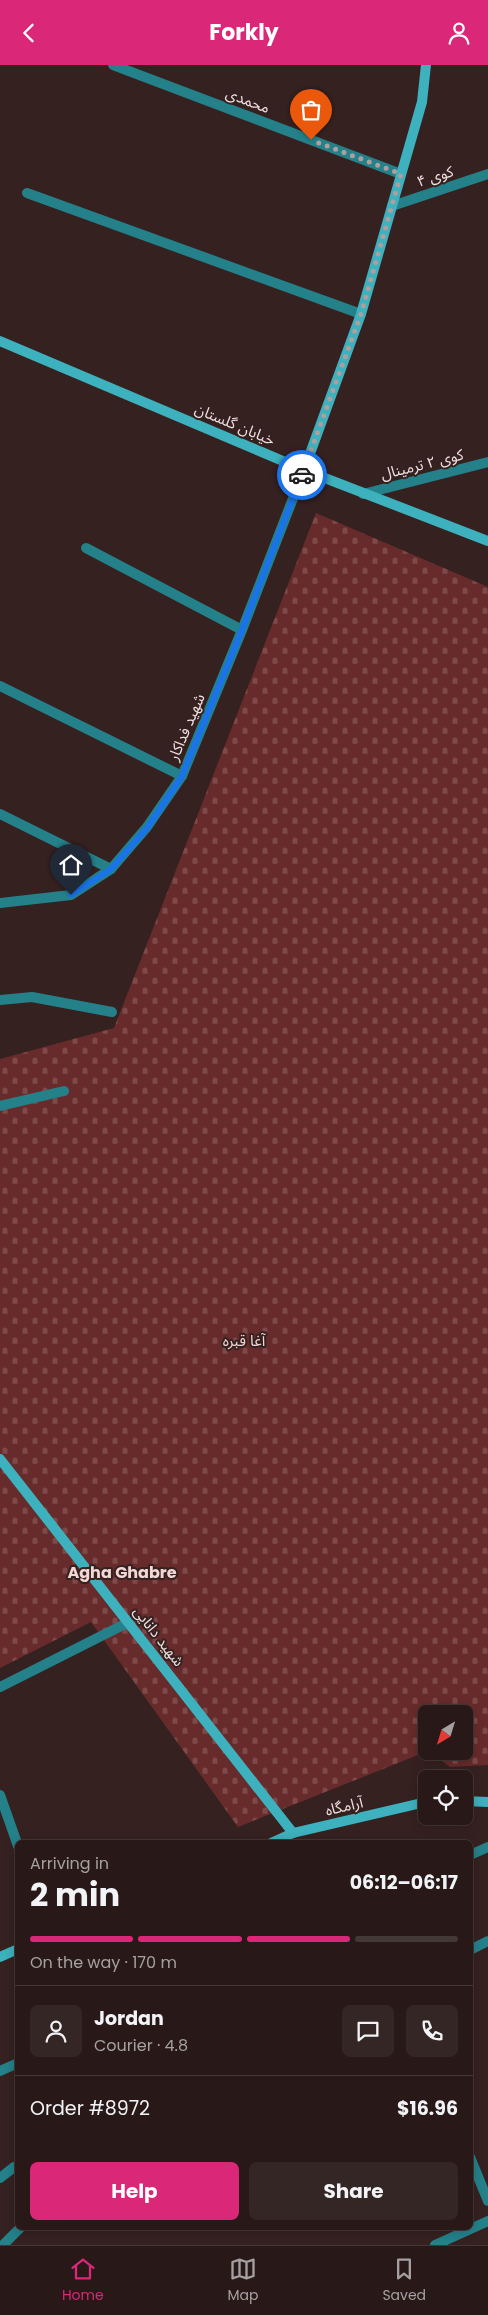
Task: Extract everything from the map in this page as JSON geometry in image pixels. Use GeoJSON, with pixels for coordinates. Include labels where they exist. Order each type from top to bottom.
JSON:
{"type":"FeatureCollection","features":[{"type":"Feature","properties":{"kind":"street","name":"محمدی"},"geometry":{"type":"LineString","coordinates":[[113,65],[401,174]]}},
{"type":"Feature","properties":{"kind":"street"},"geometry":{"type":"LineString","coordinates":[[304,470],[361,314],[422,101],[426,65]]}},
{"type":"Feature","properties":{"kind":"street","name":"کوی ۴"},"geometry":{"type":"LineString","coordinates":[[392,206],[488,174]]}},
{"type":"Feature","properties":{"kind":"street"},"geometry":{"type":"LineString","coordinates":[[27,193],[361,314]]}},
{"type":"Feature","properties":{"kind":"street","name":"خیابان گلستان"},"geometry":{"type":"LineString","coordinates":[[0,341],[304,470],[488,541]]}},
{"type":"Feature","properties":{"kind":"street","name":"کوی ۲ ترمینال"},"geometry":{"type":"LineString","coordinates":[[363,494],[488,462]]}},
{"type":"Feature","properties":{"kind":"street","name":"شهید فداکار"},"geometry":{"type":"LineString","coordinates":[[0,903],[71,895],[111,869],[148,827],[182,776],[242,630],[304,470]]}},
{"type":"Feature","properties":{"kind":"street"},"geometry":{"type":"LineString","coordinates":[[477,538],[488,535]]}},
{"type":"Feature","properties":{"kind":"street"},"geometry":{"type":"LineString","coordinates":[[86,548],[242,630]]}},
{"type":"Feature","properties":{"kind":"street"},"geometry":{"type":"LineString","coordinates":[[0,686],[182,776]]}},
{"type":"Feature","properties":{"kind":"street"},"geometry":{"type":"LineString","coordinates":[[0,814],[111,869]]}},
{"type":"Feature","properties":{"kind":"street"},"geometry":{"type":"LineString","coordinates":[[0,1000],[32,997],[112,1012]]}},
{"type":"Feature","properties":{"kind":"street"},"geometry":{"type":"LineString","coordinates":[[0,1106],[64,1091]]}},
{"type":"Feature","properties":{"kind":"street","name":"شهید دانایی"},"geometry":{"type":"LineString","coordinates":[[0,1459],[293,1833]]}},
{"type":"Feature","properties":{"kind":"street"},"geometry":{"type":"LineString","coordinates":[[0,1687],[128,1622]]}},
{"type":"Feature","properties":{"kind":"street"},"geometry":{"type":"LineString","coordinates":[[0,1795],[16,1840]]}},
{"type":"Feature","properties":{"kind":"street"},"geometry":{"type":"LineString","coordinates":[[473,1801],[488,1802]]}},
{"type":"Feature","properties":{"kind":"street","name":"آرامگاه"},"geometry":{"type":"LineString","coordinates":[[278,1840],[293,1833],[418,1804]]}},
{"type":"Feature","properties":{"kind":"street"},"geometry":{"type":"LineString","coordinates":[[473,1854],[488,1847]]}},
{"type":"Feature","properties":{"kind":"street"},"geometry":{"type":"LineString","coordinates":[[473,1948],[488,1941]]}},
{"type":"Feature","properties":{"kind":"street"},"geometry":{"type":"LineString","coordinates":[[0,1957],[15,1950]]}},
{"type":"Feature","properties":{"kind":"street"},"geometry":{"type":"LineString","coordinates":[[0,2071],[15,2064]]}},
{"type":"Feature","properties":{"kind":"street"},"geometry":{"type":"LineString","coordinates":[[473,2164],[488,2201]]}},
{"type":"Feature","properties":{"kind":"street"},"geometry":{"type":"LineString","coordinates":[[0,2179],[14,2167]]}},
{"type":"Feature","properties":{"kind":"street"},"geometry":{"type":"LineString","coordinates":[[473,2228],[488,2221]]}},
{"type":"Feature","properties":{"kind":"street"},"geometry":{"type":"LineString","coordinates":[[3,2245],[18,2230]]}},
{"type":"Feature","properties":{"kind":"street"},"geometry":{"type":"LineString","coordinates":[[435,2245],[468,2230]]}},
{"type":"Feature","properties":{"kind":"green space","name":"آغا قبره"},"geometry":{"type":"Polygon","coordinates":[[[316,513],[488,587],[488,1765],[450,1767],[441,1760],[473,1760],[473,1705],[418,1705],[418,1755],[238,1827],[91,1622],[0,1668],[0,1059],[114,1028],[316,513]]]}},
{"type":"Feature","properties":{"kind":"way so far"},"geometry":{"type":"LineString","coordinates":[[302,475],[361,314],[401,174],[311,140]]}},
{"type":"Feature","properties":{"kind":"district","name":"Agha Ghabre"},"geometry":{"type":"Point","coordinates":[122,1572]}},
{"type":"Feature","properties":{"kind":"route"},"geometry":{"type":"LineString","coordinates":[[71,895],[111,869],[148,827],[182,776],[242,630],[302,475]]}}]}
